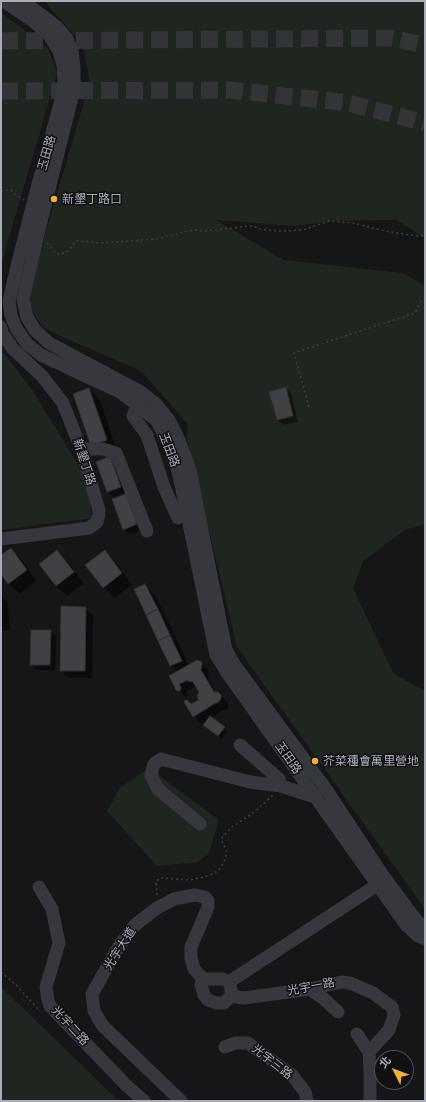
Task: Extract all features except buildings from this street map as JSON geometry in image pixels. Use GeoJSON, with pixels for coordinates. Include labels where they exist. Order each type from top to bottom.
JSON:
{"type":"FeatureCollection","features":[{"type":"Feature","properties":{"kind":"street","name":"玉田路"},"geometry":{"type":"LineString","coordinates":[[3,1],[48,34],[59,51],[63,65],[64,82],[61,100],[18,262],[5,304],[16,328],[26,344],[41,354],[120,392],[157,421],[169,445],[176,467],[216,654],[228,674],[320,793]]}},
{"type":"Feature","properties":{"kind":"street","name":"玉田路"},"geometry":{"type":"LineString","coordinates":[[23,1],[57,27],[66,36],[72,50],[74,67],[74,89],[23,299],[27,317],[35,330],[49,343],[141,392],[156,402],[169,420],[179,440],[190,470],[226,650],[380,881],[406,925],[418,936],[425,939]]}},
{"type":"Feature","properties":{"kind":"street"},"geometry":{"type":"LineString","coordinates":[[5,304],[23,299]]}},
{"type":"Feature","properties":{"kind":"street","name":"新墾丁路"},"geometry":{"type":"LineString","coordinates":[[1,328],[2,333],[13,349],[42,376],[63,403],[81,450],[99,510],[97,522],[89,528],[1,539]]}},
{"type":"Feature","properties":{"kind":"street"},"geometry":{"type":"LineString","coordinates":[[137,404],[133,416],[146,435],[164,487],[178,518]]}},
{"type":"Feature","properties":{"kind":"street"},"geometry":{"type":"LineString","coordinates":[[81,450],[103,449],[116,453],[147,531]]}},
{"type":"Feature","properties":{"kind":"street"},"geometry":{"type":"LineString","coordinates":[[240,745],[279,779],[281,786]]}},
{"type":"Feature","properties":{"kind":"street"},"geometry":{"type":"LineString","coordinates":[[200,824],[158,789],[151,776],[154,764],[161,759],[250,782],[320,793]]}},
{"type":"Feature","properties":{"kind":"street","name":"玉田路"},"geometry":{"type":"LineString","coordinates":[[380,881],[425,928]]}},
{"type":"Feature","properties":{"kind":"street"},"geometry":{"type":"LineString","coordinates":[[229,982],[380,881]]}},
{"type":"Feature","properties":{"kind":"street","name":"光宇二路"},"geometry":{"type":"LineString","coordinates":[[39,887],[52,910],[59,943],[46,987],[50,1006],[126,1085],[144,1101]]}},
{"type":"Feature","properties":{"kind":"street","name":"光宇大道"},"geometry":{"type":"LineString","coordinates":[[181,1101],[102,1025],[94,1011],[92,994],[119,946],[135,925],[157,908],[174,899],[195,895],[205,897],[208,901],[208,907],[191,947],[191,958],[194,969],[203,979]]}},
{"type":"Feature","properties":{"kind":"street"},"geometry":{"type":"LineString","coordinates":[[203,979],[223,979],[229,982],[231,996],[224,1002],[216,1003],[208,1000],[204,995],[201,985],[203,979]]}},
{"type":"Feature","properties":{"kind":"street","name":"光宇一路"},"geometry":{"type":"LineString","coordinates":[[231,996],[244,998],[310,989],[341,982],[350,983],[373,993],[392,1007],[394,1015],[389,1030],[369,1052]]}},
{"type":"Feature","properties":{"kind":"street"},"geometry":{"type":"LineString","coordinates":[[310,989],[338,1012]]}},
{"type":"Feature","properties":{"kind":"street"},"geometry":{"type":"LineString","coordinates":[[357,1034],[369,1052],[370,1101]]}},
{"type":"Feature","properties":{"kind":"street","name":"光宇三路"},"geometry":{"type":"LineString","coordinates":[[225,1047],[235,1043],[248,1043],[292,1074],[305,1092],[307,1101]]}},
{"type":"Feature","properties":{"kind":"path"},"geometry":{"type":"LineString","coordinates":[[1,191],[11,190],[16,195],[33,204]]}},
{"type":"Feature","properties":{"kind":"path"},"geometry":{"type":"LineString","coordinates":[[39,230],[54,252],[60,255],[68,251],[76,241],[100,243],[156,239],[193,230],[205,231],[252,226],[263,230],[303,230],[329,221],[353,223],[385,232],[418,236],[425,235]]}},
{"type":"Feature","properties":{"kind":"path"},"geometry":{"type":"LineString","coordinates":[[309,407],[294,353],[415,313],[421,301],[425,302]]}},
{"type":"Feature","properties":{"kind":"path"},"geometry":{"type":"LineString","coordinates":[[157,908],[156,881],[161,878],[190,880],[205,877],[218,870],[224,862],[227,852],[221,839],[232,827],[256,811],[272,797],[281,786]]}},
{"type":"Feature","properties":{"kind":"shaded area"},"geometry":{"type":"Polygon","coordinates":[[[44,1],[425,1],[425,238],[396,220],[333,221],[296,226],[216,220],[284,260],[403,273],[425,286],[425,524],[405,530],[363,561],[353,588],[393,673],[425,691],[425,909],[237,647],[187,438],[188,424],[141,371],[54,333],[42,326],[31,307],[29,295],[48,224],[90,82],[82,44],[44,1]]]}},
{"type":"Feature","properties":{"kind":"shaded area"},"geometry":{"type":"Polygon","coordinates":[[[1,12],[48,48],[57,73],[1,265],[1,12]]]}},
{"type":"Feature","properties":{"kind":"shaded area"},"geometry":{"type":"Polygon","coordinates":[[[1,349],[33,391],[88,481],[92,518],[1,530],[1,349]]]}},
{"type":"Feature","properties":{"kind":"shaded area"},"geometry":{"type":"Polygon","coordinates":[[[149,768],[219,820],[209,853],[198,862],[157,866],[107,811],[120,788],[149,768]]]}},
{"type":"Feature","properties":{"kind":"shaded area"},"geometry":{"type":"Polygon","coordinates":[[[1,987],[119,1101],[1,1101],[1,987]]]}},
{"type":"Feature","properties":{"kind":"tunnel"},"geometry":{"type":"LineString","coordinates":[[1,41],[390,38],[425,45]]}},
{"type":"Feature","properties":{"kind":"tunnel"},"geometry":{"type":"LineString","coordinates":[[1,91],[230,90],[348,103],[425,123]]}},
{"type":"Feature","properties":{"kind":"place","name":"新墾丁路口"},"geometry":{"type":"Point","coordinates":[54,199]}},
{"type":"Feature","properties":{"kind":"place","name":"芥菜種會萬里營地"},"geometry":{"type":"Point","coordinates":[315,761]}}]}
